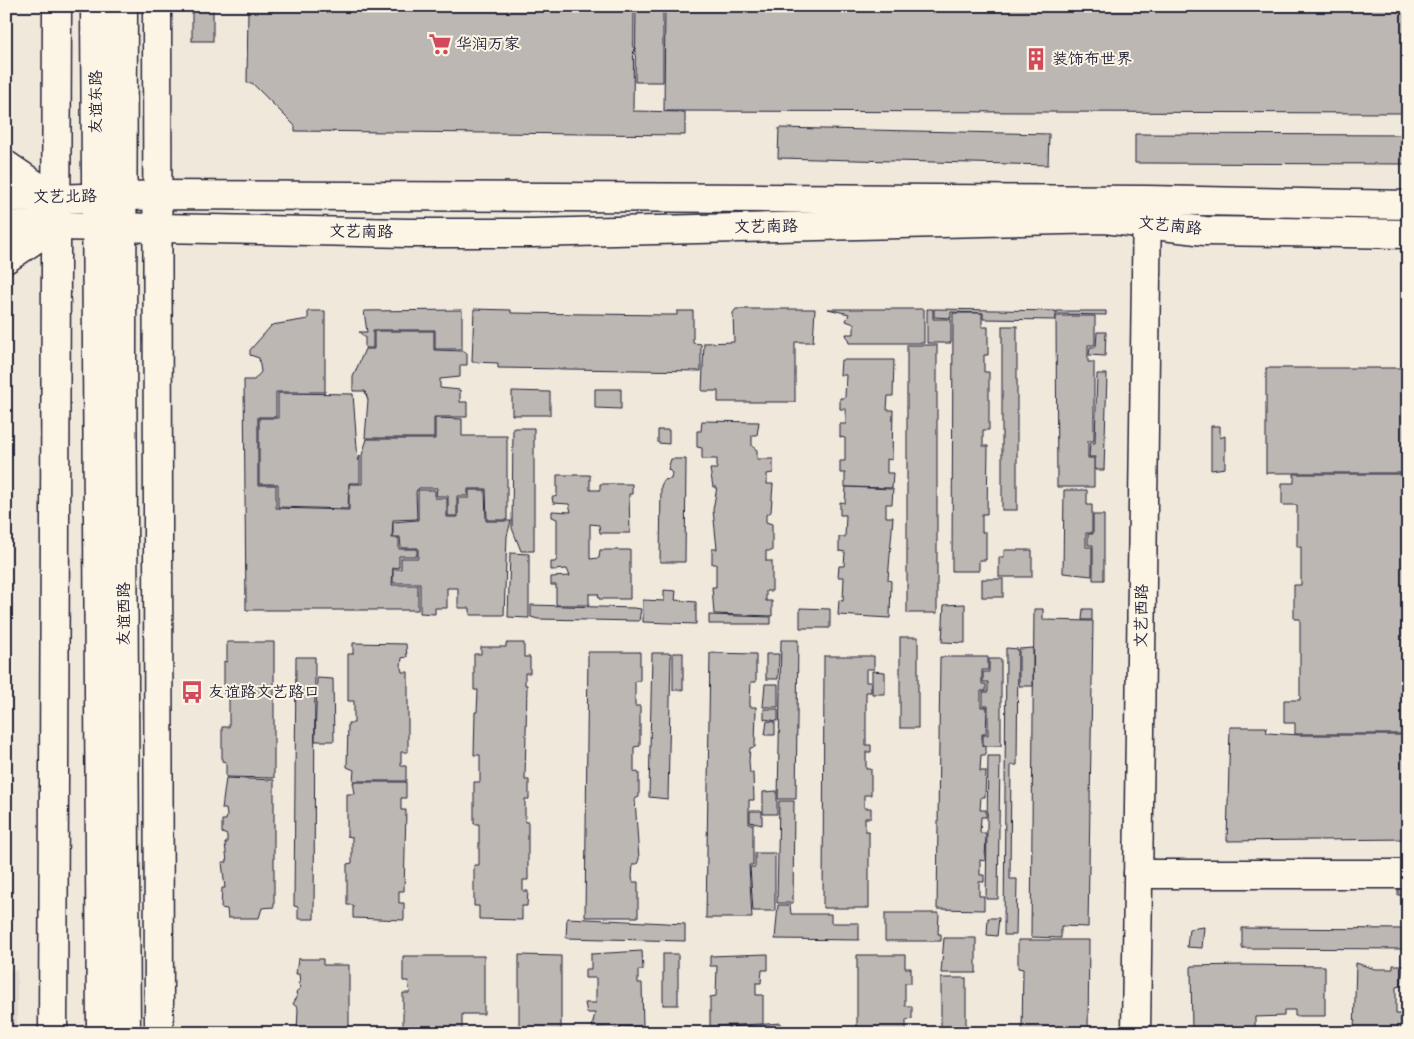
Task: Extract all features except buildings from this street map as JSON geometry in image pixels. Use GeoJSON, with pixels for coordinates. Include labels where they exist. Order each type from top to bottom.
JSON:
{"type":"FeatureCollection","features":[{"type":"Feature","properties":{"kind":"main road"},"geometry":{"type":"LineString","coordinates":[[53,1033],[57,6]]}},
{"type":"Feature","properties":{"kind":"main road","name":"友谊东路"},"geometry":{"type":"LineString","coordinates":[[96,6],[96,197]]}},
{"type":"Feature","properties":{"kind":"main road","name":"友谊东路"},"geometry":{"type":"LineString","coordinates":[[123,6],[124,196]]}},
{"type":"Feature","properties":{"kind":"main road"},"geometry":{"type":"LineString","coordinates":[[157,6],[159,1033]]}},
{"type":"Feature","properties":{"kind":"main road"},"geometry":{"type":"LineString","coordinates":[[6,165],[56,198]]}},
{"type":"Feature","properties":{"kind":"main road","name":"文艺南路"},"geometry":{"type":"LineString","coordinates":[[124,196],[158,195],[1147,212],[1408,205]]}},
{"type":"Feature","properties":{"kind":"main road","name":"文艺北路"},"geometry":{"type":"LineString","coordinates":[[6,198],[124,196]]}},
{"type":"Feature","properties":{"kind":"main road","name":"友谊西路"},"geometry":{"type":"LineString","coordinates":[[124,196],[126,1033]]}},
{"type":"Feature","properties":{"kind":"main road","name":"友谊西路"},"geometry":{"type":"LineString","coordinates":[[96,197],[101,1033]]}},
{"type":"Feature","properties":{"kind":"main road","name":"文艺南路"},"geometry":{"type":"LineString","coordinates":[[123,227],[503,233],[1095,220],[1147,212],[1205,230],[1408,234]]}},
{"type":"Feature","properties":{"kind":"main road","name":"文艺西路"},"geometry":{"type":"LineString","coordinates":[[1136,1033],[1147,212]]}},
{"type":"Feature","properties":{"kind":"main road","name":"文艺北路"},"geometry":{"type":"LineString","coordinates":[[6,225],[123,227]]}},
{"type":"Feature","properties":{"kind":"main road"},"geometry":{"type":"LineString","coordinates":[[6,259],[56,225]]}},
{"type":"Feature","properties":{"kind":"main road"},"geometry":{"type":"LineString","coordinates":[[1138,874],[1408,874]]}},
{"type":"Feature","properties":{"kind":"shaded area"},"geometry":{"type":"Polygon","coordinates":[[[6,970],[17,971],[17,1033],[6,1033],[6,970]]]}},
{"type":"Feature","properties":{"kind":"place","name":"华润万家"},"geometry":{"type":"Point","coordinates":[440,44]}},
{"type":"Feature","properties":{"kind":"place","name":"装饰布世界"},"geometry":{"type":"Point","coordinates":[1036,59]}},
{"type":"Feature","properties":{"kind":"place","name":"友谊路文艺路口"},"geometry":{"type":"Point","coordinates":[192,692]}}]}
